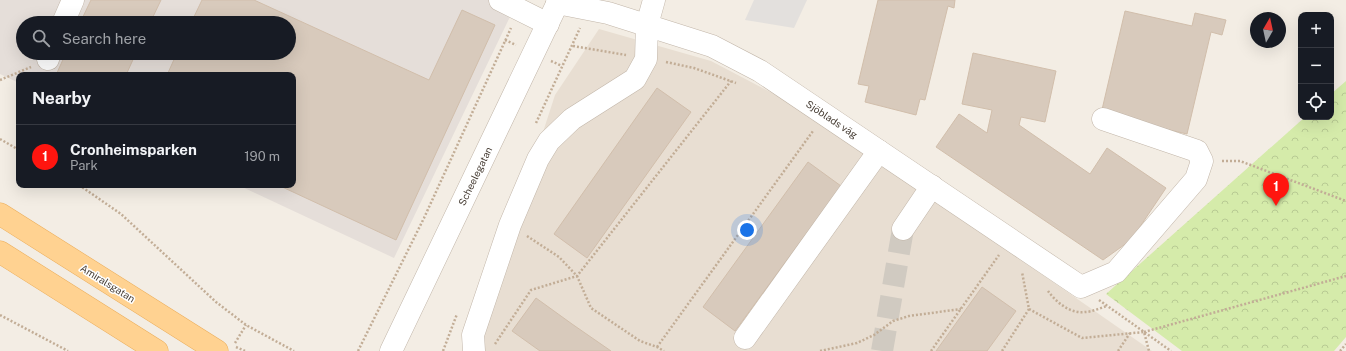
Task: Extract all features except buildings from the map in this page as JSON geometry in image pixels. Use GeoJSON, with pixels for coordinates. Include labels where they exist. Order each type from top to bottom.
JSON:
{"type":"FeatureCollection","features":[{"type":"Feature","properties":{"kind":"main road","name":"Amiralsgatan"},"geometry":{"type":"LineString","coordinates":[[0,214],[225,348]]}},
{"type":"Feature","properties":{"kind":"main road"},"geometry":{"type":"LineString","coordinates":[[0,252],[157,351]]}},
{"type":"Feature","properties":{"kind":"street"},"geometry":{"type":"LineString","coordinates":[[66,16],[73,0]]}},
{"type":"Feature","properties":{"kind":"street"},"geometry":{"type":"LineString","coordinates":[[484,348],[473,335],[510,225],[538,159],[549,141],[572,119],[635,79],[646,59],[647,25],[654,0]]}},
{"type":"Feature","properties":{"kind":"street","name":"Sjöblads väg"},"geometry":{"type":"LineString","coordinates":[[558,2],[608,13],[712,46],[760,71],[1081,287],[1116,272],[1196,179],[1202,161]]}},
{"type":"Feature","properties":{"kind":"street","name":"Scheelegatan"},"geometry":{"type":"LineString","coordinates":[[391,351],[558,2]]}},
{"type":"Feature","properties":{"kind":"street"},"geometry":{"type":"LineString","coordinates":[[510,5],[548,24]]}},
{"type":"Feature","properties":{"kind":"street"},"geometry":{"type":"LineString","coordinates":[[1103,119],[1196,151],[1202,161]]}},
{"type":"Feature","properties":{"kind":"street"},"geometry":{"type":"LineString","coordinates":[[745,338],[879,151]]}},
{"type":"Feature","properties":{"kind":"street"},"geometry":{"type":"LineString","coordinates":[[903,229],[932,186]]}},
{"type":"Feature","properties":{"kind":"path"},"geometry":{"type":"LineString","coordinates":[[358,351],[424,218],[510,5]]}},
{"type":"Feature","properties":{"kind":"path"},"geometry":{"type":"LineString","coordinates":[[573,46],[646,59]]}},
{"type":"Feature","properties":{"kind":"path"},"geometry":{"type":"LineString","coordinates":[[20,72],[43,60]]}},
{"type":"Feature","properties":{"kind":"path"},"geometry":{"type":"LineString","coordinates":[[0,80],[16,74]]}},
{"type":"Feature","properties":{"kind":"path"},"geometry":{"type":"LineString","coordinates":[[484,348],[531,290],[577,276],[731,81]]}},
{"type":"Feature","properties":{"kind":"path"},"geometry":{"type":"LineString","coordinates":[[657,347],[817,126]]}},
{"type":"Feature","properties":{"kind":"path"},"geometry":{"type":"LineString","coordinates":[[0,139],[16,148]]}},
{"type":"Feature","properties":{"kind":"path"},"geometry":{"type":"LineString","coordinates":[[1202,161],[1240,161],[1346,201]]}},
{"type":"Feature","properties":{"kind":"path"},"geometry":{"type":"LineString","coordinates":[[83,188],[121,214],[216,302],[246,325],[294,351]]}},
{"type":"Feature","properties":{"kind":"path"},"geometry":{"type":"LineString","coordinates":[[510,225],[559,257],[577,276],[591,308],[640,341],[664,351]]}},
{"type":"Feature","properties":{"kind":"path"},"geometry":{"type":"LineString","coordinates":[[931,351],[1000,253]]}},
{"type":"Feature","properties":{"kind":"path"},"geometry":{"type":"LineString","coordinates":[[1002,351],[1029,309],[1021,268]]}},
{"type":"Feature","properties":{"kind":"path"},"geometry":{"type":"LineString","coordinates":[[1029,309],[1082,338],[1130,334],[1144,332],[1346,276]]}},
{"type":"Feature","properties":{"kind":"path"},"geometry":{"type":"LineString","coordinates":[[1107,306],[1171,351]]}},
{"type":"Feature","properties":{"kind":"path"},"geometry":{"type":"LineString","coordinates":[[820,351],[857,343],[874,335],[892,321],[909,316],[961,309]]}},
{"type":"Feature","properties":{"kind":"path"},"geometry":{"type":"LineString","coordinates":[[0,315],[68,351]]}},
{"type":"Feature","properties":{"kind":"path"},"geometry":{"type":"LineString","coordinates":[[225,348],[246,325]]}},
{"type":"Feature","properties":{"kind":"path"},"geometry":{"type":"LineString","coordinates":[[1144,332],[1149,351]]}},
{"type":"Feature","properties":{"kind":"path"},"geometry":{"type":"LineString","coordinates":[[1118,351],[1130,334]]}},
{"type":"Feature","properties":{"kind":"path"},"geometry":{"type":"LineString","coordinates":[[1340,351],[1346,344]]}},
{"type":"Feature","properties":{"kind":"shaded area"},"geometry":{"type":"Polygon","coordinates":[[[0,0],[518,0],[394,258],[244,188],[296,188],[296,72],[16,72],[16,82],[0,74],[0,0]]]}},
{"type":"Feature","properties":{"kind":"shaded area"},"geometry":{"type":"Polygon","coordinates":[[[754,0],[807,0],[794,28],[745,20],[754,0]]]}},
{"type":"Feature","properties":{"kind":"shaded area"},"geometry":{"type":"Polygon","coordinates":[[[599,29],[711,61],[812,114],[1152,351],[472,351],[555,95],[599,29]]]}},
{"type":"Feature","properties":{"kind":"green space"},"geometry":{"type":"Polygon","coordinates":[[[1346,81],[1346,337],[1334,351],[1182,351],[1106,294],[1302,120],[1334,120],[1334,91],[1346,81]]]}},
{"type":"Feature","properties":{"kind":"tunnel"},"geometry":{"type":"LineString","coordinates":[[882,351],[903,229]]}},
{"type":"Feature","properties":{"kind":"place","name":"Cronheimsparken"},"geometry":{"type":"Point","coordinates":[1276,206]}}]}
